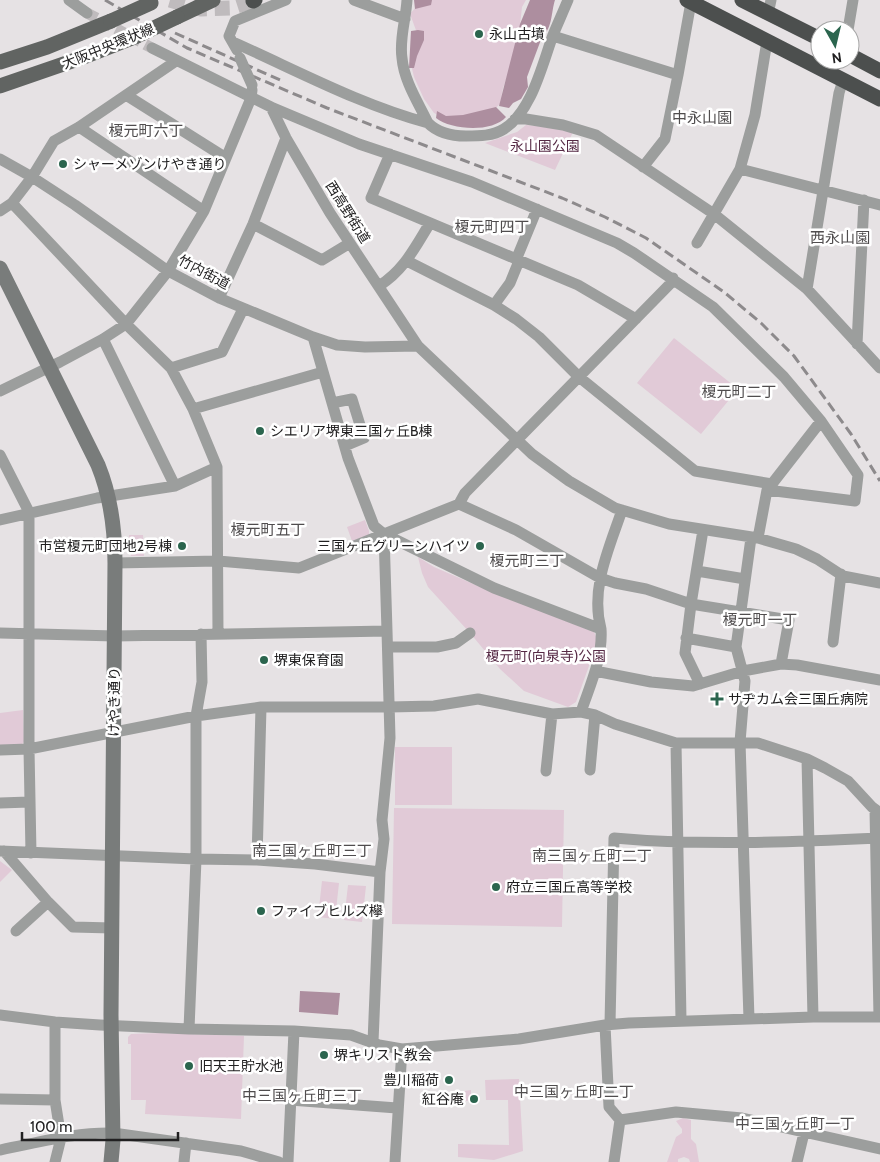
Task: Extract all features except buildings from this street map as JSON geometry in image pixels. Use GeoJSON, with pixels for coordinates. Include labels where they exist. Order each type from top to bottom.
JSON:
{"type":"FeatureCollection","features":[{"type":"Feature","properties":{"kind":"highway"},"geometry":{"type":"LineString","coordinates":[[742,0],[769,7],[810,33]]}},
{"type":"Feature","properties":{"kind":"highway"},"geometry":{"type":"LineString","coordinates":[[689,1],[880,99]]}},
{"type":"Feature","properties":{"kind":"highway"},"geometry":{"type":"LineString","coordinates":[[860,60],[880,71]]}},
{"type":"Feature","properties":{"kind":"main road","name":"大阪中央環状線"},"geometry":{"type":"LineString","coordinates":[[0,86],[137,36],[213,0]]}},
{"type":"Feature","properties":{"kind":"main road","name":"大阪中央環状線"},"geometry":{"type":"LineString","coordinates":[[0,62],[47,47],[111,22],[154,1]]}},
{"type":"Feature","properties":{"kind":"street"},"geometry":{"type":"LineString","coordinates":[[69,0],[87,14]]}},
{"type":"Feature","properties":{"kind":"street"},"geometry":{"type":"LineString","coordinates":[[0,391],[103,339],[126,324],[168,271],[204,211],[251,98],[252,85],[234,44],[228,36],[235,21],[286,0]]}},
{"type":"Feature","properties":{"kind":"street"},"geometry":{"type":"LineString","coordinates":[[354,0],[405,19]]}},
{"type":"Feature","properties":{"kind":"street"},"geometry":{"type":"LineString","coordinates":[[407,0],[401,57],[405,76],[428,122],[437,130],[448,134],[479,136],[499,132],[515,119],[529,98],[542,71],[553,36],[568,0]]}},
{"type":"Feature","properties":{"kind":"street"},"geometry":{"type":"LineString","coordinates":[[850,20],[853,0]]}},
{"type":"Feature","properties":{"kind":"street"},"geometry":{"type":"LineString","coordinates":[[643,168],[665,139],[678,75],[689,1]]}},
{"type":"Feature","properties":{"kind":"street"},"geometry":{"type":"LineString","coordinates":[[553,36],[678,75]]}},
{"type":"Feature","properties":{"kind":"street"},"geometry":{"type":"LineString","coordinates":[[697,243],[740,169],[755,114],[766,41]]}},
{"type":"Feature","properties":{"kind":"street"},"geometry":{"type":"LineString","coordinates":[[234,44],[410,118],[428,122]]}},
{"type":"Feature","properties":{"kind":"street"},"geometry":{"type":"LineString","coordinates":[[152,48],[251,98],[359,144],[472,182],[617,243],[673,278],[713,307],[784,377],[821,421],[858,475],[855,501],[769,487],[695,471],[579,376],[539,337],[494,305],[407,261]]}},
{"type":"Feature","properties":{"kind":"street"},"geometry":{"type":"LineString","coordinates":[[0,211],[12,203],[32,177],[54,141],[79,128],[176,61]]}},
{"type":"Feature","properties":{"kind":"street"},"geometry":{"type":"LineString","coordinates":[[807,289],[839,94],[843,80]]}},
{"type":"Feature","properties":{"kind":"street"},"geometry":{"type":"LineString","coordinates":[[126,95],[226,158]]}},
{"type":"Feature","properties":{"kind":"street","name":"西高野街道"},"geometry":{"type":"LineString","coordinates":[[271,107],[286,138],[330,213],[418,346],[532,454],[569,481],[615,508],[669,524],[754,538],[796,549],[841,574],[880,584]]}},
{"type":"Feature","properties":{"kind":"street"},"geometry":{"type":"LineString","coordinates":[[515,119],[562,125],[596,135],[714,214],[807,289],[880,368]]}},
{"type":"Feature","properties":{"kind":"street"},"geometry":{"type":"LineString","coordinates":[[79,128],[204,211]]}},
{"type":"Feature","properties":{"kind":"street"},"geometry":{"type":"LineString","coordinates":[[219,298],[252,224],[286,138]]}},
{"type":"Feature","properties":{"kind":"street"},"geometry":{"type":"LineString","coordinates":[[390,154],[371,198],[578,285],[636,319]]}},
{"type":"Feature","properties":{"kind":"street","name":"竹内街道"},"geometry":{"type":"LineString","coordinates":[[0,160],[32,177],[75,205],[168,271],[243,309],[338,345],[365,347],[418,346]]}},
{"type":"Feature","properties":{"kind":"street"},"geometry":{"type":"LineString","coordinates":[[740,169],[880,204]]}},
{"type":"Feature","properties":{"kind":"street"},"geometry":{"type":"LineString","coordinates":[[857,344],[864,200]]}},
{"type":"Feature","properties":{"kind":"street"},"geometry":{"type":"LineString","coordinates":[[12,203],[126,324],[171,368],[193,409],[217,467],[218,634]]}},
{"type":"Feature","properties":{"kind":"street"},"geometry":{"type":"LineString","coordinates":[[494,305],[510,283],[537,209]]}},
{"type":"Feature","properties":{"kind":"street"},"geometry":{"type":"LineString","coordinates":[[252,224],[322,260],[350,243]]}},
{"type":"Feature","properties":{"kind":"street"},"geometry":{"type":"LineString","coordinates":[[379,286],[394,276],[407,261],[430,224]]}},
{"type":"Feature","properties":{"kind":"street","name":"けやき通り"},"geometry":{"type":"LineString","coordinates":[[0,268],[98,465],[109,496],[115,538],[111,1026],[113,1132],[111,1162]]}},
{"type":"Feature","properties":{"kind":"street"},"geometry":{"type":"LineString","coordinates":[[115,563],[218,561],[299,568],[459,504],[464,493],[636,319],[670,284],[673,278]]}},
{"type":"Feature","properties":{"kind":"street"},"geometry":{"type":"LineString","coordinates":[[171,368],[222,352],[243,309]]}},
{"type":"Feature","properties":{"kind":"street"},"geometry":{"type":"LineString","coordinates":[[313,337],[345,446],[374,526],[384,534],[494,588],[601,629]]}},
{"type":"Feature","properties":{"kind":"street"},"geometry":{"type":"LineString","coordinates":[[103,339],[175,486]]}},
{"type":"Feature","properties":{"kind":"street"},"geometry":{"type":"LineString","coordinates":[[193,409],[323,372]]}},
{"type":"Feature","properties":{"kind":"street"},"geometry":{"type":"LineString","coordinates":[[332,403],[352,399],[364,438],[345,446]]}},
{"type":"Feature","properties":{"kind":"street"},"geometry":{"type":"LineString","coordinates":[[749,1018],[740,742],[745,680],[736,647],[740,611],[754,538],[769,487],[821,421]]}},
{"type":"Feature","properties":{"kind":"street"},"geometry":{"type":"LineString","coordinates":[[0,455],[29,512],[28,635],[31,853]]}},
{"type":"Feature","properties":{"kind":"street"},"geometry":{"type":"LineString","coordinates":[[0,520],[29,512],[109,496],[175,486],[217,467]]}},
{"type":"Feature","properties":{"kind":"street"},"geometry":{"type":"LineString","coordinates":[[459,504],[516,530],[600,578],[646,589],[691,604],[789,620],[782,664]]}},
{"type":"Feature","properties":{"kind":"street"},"geometry":{"type":"LineString","coordinates":[[581,712],[602,644],[596,601],[600,578],[622,510]]}},
{"type":"Feature","properties":{"kind":"street"},"geometry":{"type":"LineString","coordinates":[[700,684],[685,653],[703,530]]}},
{"type":"Feature","properties":{"kind":"street"},"geometry":{"type":"LineString","coordinates":[[373,1042],[380,872],[384,839],[382,820],[390,738],[389,647],[384,534]]}},
{"type":"Feature","properties":{"kind":"street"},"geometry":{"type":"LineString","coordinates":[[697,571],[745,579]]}},
{"type":"Feature","properties":{"kind":"street"},"geometry":{"type":"LineString","coordinates":[[833,642],[841,574]]}},
{"type":"Feature","properties":{"kind":"street"},"geometry":{"type":"LineString","coordinates":[[0,633],[115,636],[388,631]]}},
{"type":"Feature","properties":{"kind":"street"},"geometry":{"type":"LineString","coordinates":[[389,647],[437,646],[456,643],[470,633]]}},
{"type":"Feature","properties":{"kind":"street"},"geometry":{"type":"LineString","coordinates":[[189,1030],[196,860],[196,716],[202,682],[201,634]]}},
{"type":"Feature","properties":{"kind":"street"},"geometry":{"type":"LineString","coordinates":[[686,638],[736,647]]}},
{"type":"Feature","properties":{"kind":"street"},"geometry":{"type":"LineString","coordinates":[[595,671],[651,682],[693,686],[743,671],[782,664],[819,668],[880,680]]}},
{"type":"Feature","properties":{"kind":"street"},"geometry":{"type":"LineString","coordinates":[[0,750],[29,749],[196,716],[261,707],[434,706],[478,700],[534,712],[552,714],[581,712],[595,715],[615,724],[676,743],[758,743],[807,759],[848,781],[878,812],[879,1017],[681,1020],[608,1025],[519,1039],[402,1049],[351,1035],[294,1031],[189,1030],[111,1026],[55,1022],[0,1015]]}},
{"type":"Feature","properties":{"kind":"street"},"geometry":{"type":"LineString","coordinates":[[257,860],[261,707]]}},
{"type":"Feature","properties":{"kind":"street"},"geometry":{"type":"LineString","coordinates":[[546,771],[552,714]]}},
{"type":"Feature","properties":{"kind":"street"},"geometry":{"type":"LineString","coordinates":[[590,770],[595,715]]}},
{"type":"Feature","properties":{"kind":"street"},"geometry":{"type":"LineString","coordinates":[[676,743],[681,1020]]}},
{"type":"Feature","properties":{"kind":"street"},"geometry":{"type":"LineString","coordinates":[[807,759],[814,1017]]}},
{"type":"Feature","properties":{"kind":"street"},"geometry":{"type":"LineString","coordinates":[[0,803],[29,802]]}},
{"type":"Feature","properties":{"kind":"street"},"geometry":{"type":"LineString","coordinates":[[614,1162],[620,1120],[609,1107],[608,1025],[614,838],[743,842],[878,838]]}},
{"type":"Feature","properties":{"kind":"street"},"geometry":{"type":"LineString","coordinates":[[2,851],[196,860],[257,860],[315,864],[380,872]]}},
{"type":"Feature","properties":{"kind":"street"},"geometry":{"type":"LineString","coordinates":[[2,851],[73,927],[112,928]]}},
{"type":"Feature","properties":{"kind":"street"},"geometry":{"type":"LineString","coordinates":[[16,932],[48,902]]}},
{"type":"Feature","properties":{"kind":"street"},"geometry":{"type":"LineString","coordinates":[[55,1022],[55,1100],[61,1138],[55,1162]]}},
{"type":"Feature","properties":{"kind":"street"},"geometry":{"type":"LineString","coordinates":[[288,1162],[294,1031]]}},
{"type":"Feature","properties":{"kind":"street"},"geometry":{"type":"LineString","coordinates":[[395,1162],[402,1049]]}},
{"type":"Feature","properties":{"kind":"street"},"geometry":{"type":"LineString","coordinates":[[0,1099],[55,1100]]}},
{"type":"Feature","properties":{"kind":"street"},"geometry":{"type":"LineString","coordinates":[[290,1100],[397,1108]]}},
{"type":"Feature","properties":{"kind":"street"},"geometry":{"type":"LineString","coordinates":[[620,1120],[676,1112],[742,1118],[880,1149]]}},
{"type":"Feature","properties":{"kind":"street"},"geometry":{"type":"LineString","coordinates":[[0,1150],[61,1138],[113,1132],[241,1151],[279,1162]]}},
{"type":"Feature","properties":{"kind":"street"},"geometry":{"type":"LineString","coordinates":[[797,1162],[804,1133]]}},
{"type":"Feature","properties":{"kind":"street"},"geometry":{"type":"LineString","coordinates":[[184,1162],[186,1143]]}},
{"type":"Feature","properties":{"kind":"green space"},"geometry":{"type":"Polygon","coordinates":[[[422,0],[526,0],[522,7],[519,34],[500,104],[486,117],[454,123],[434,113],[424,99],[414,77],[410,60],[417,33],[410,14],[422,0]]]}},
{"type":"Feature","properties":{"kind":"green space","name":"永山園公園"},"geometry":{"type":"Polygon","coordinates":[[[526,125],[573,132],[555,170],[485,143],[517,132],[526,125]]]}},
{"type":"Feature","properties":{"kind":"green space"},"geometry":{"type":"Polygon","coordinates":[[[674,338],[738,389],[701,434],[637,383],[674,338]]]}},
{"type":"Feature","properties":{"kind":"green space"},"geometry":{"type":"Polygon","coordinates":[[[365,520],[369,535],[352,541],[347,527],[365,520]]]}},
{"type":"Feature","properties":{"kind":"green space"},"geometry":{"type":"Polygon","coordinates":[[[129,535],[143,535],[144,556],[131,556],[129,535]]]}},
{"type":"Feature","properties":{"kind":"green space","name":"榎元町(向泉寺)公園"},"geometry":{"type":"Polygon","coordinates":[[[418,557],[434,567],[485,589],[594,632],[598,641],[576,702],[568,707],[524,691],[500,669],[428,587],[418,557]]]}},
{"type":"Feature","properties":{"kind":"green space"},"geometry":{"type":"Polygon","coordinates":[[[23,710],[24,742],[21,745],[0,745],[0,713],[23,710]]]}},
{"type":"Feature","properties":{"kind":"green space"},"geometry":{"type":"Polygon","coordinates":[[[395,747],[452,747],[452,805],[395,805],[395,747]]]}},
{"type":"Feature","properties":{"kind":"green space"},"geometry":{"type":"Polygon","coordinates":[[[394,808],[564,810],[562,927],[392,924],[394,808]]]}},
{"type":"Feature","properties":{"kind":"green space"},"geometry":{"type":"Polygon","coordinates":[[[0,861],[12,870],[0,882],[0,861]]]}},
{"type":"Feature","properties":{"kind":"green space"},"geometry":{"type":"Polygon","coordinates":[[[322,881],[339,883],[335,919],[318,917],[322,881]]]}},
{"type":"Feature","properties":{"kind":"green space"},"geometry":{"type":"Polygon","coordinates":[[[348,885],[366,886],[362,922],[344,920],[348,885]]]}},
{"type":"Feature","properties":{"kind":"green space"},"geometry":{"type":"Polygon","coordinates":[[[160,1033],[244,1036],[241,1119],[145,1114],[146,1100],[131,1100],[131,1044],[128,1044],[128,1037],[131,1034],[160,1033]]]}},
{"type":"Feature","properties":{"kind":"green space"},"geometry":{"type":"Polygon","coordinates":[[[519,1079],[523,1151],[494,1160],[458,1157],[458,1144],[509,1145],[508,1100],[486,1100],[485,1080],[519,1079]]]}},
{"type":"Feature","properties":{"kind":"green space"},"geometry":{"type":"Polygon","coordinates":[[[471,1090],[471,1100],[457,1103],[457,1092],[471,1090]]]}},
{"type":"Feature","properties":{"kind":"green space"},"geometry":{"type":"Polygon","coordinates":[[[683,1118],[691,1120],[691,1139],[696,1144],[699,1162],[690,1162],[689,1159],[684,1157],[678,1159],[678,1162],[667,1162],[676,1137],[682,1133],[682,1129],[676,1121],[683,1118]]]}},
{"type":"Feature","properties":{"kind":"shaded area"},"geometry":{"type":"Polygon","coordinates":[[[414,0],[432,0],[431,5],[415,9],[414,0]]]}},
{"type":"Feature","properties":{"kind":"shaded area"},"geometry":{"type":"Polygon","coordinates":[[[530,0],[555,0],[550,24],[542,37],[527,77],[528,87],[521,99],[513,103],[509,108],[499,106],[520,24],[530,0]]]}},
{"type":"Feature","properties":{"kind":"shaded area"},"geometry":{"type":"Polygon","coordinates":[[[411,31],[424,31],[424,40],[414,68],[409,68],[411,31]]]}},
{"type":"Feature","properties":{"kind":"shaded area"},"geometry":{"type":"Polygon","coordinates":[[[496,107],[506,117],[500,122],[482,128],[451,125],[436,118],[437,111],[446,116],[463,115],[496,107]]]}},
{"type":"Feature","properties":{"kind":"shaded area"},"geometry":{"type":"Polygon","coordinates":[[[300,991],[340,993],[338,1015],[299,1012],[300,991]]]}},
{"type":"Feature","properties":{"kind":"tunnel"},"geometry":{"type":"LineString","coordinates":[[170,0],[201,9],[231,8],[253,1]]}},
{"type":"Feature","properties":{"kind":"tunnel"},"geometry":{"type":"LineString","coordinates":[[87,13],[152,48]]}},
{"type":"Feature","properties":{"kind":"railway"},"geometry":{"type":"LineString","coordinates":[[105,0],[187,48],[327,108],[562,198],[646,238],[724,292],[761,323],[794,356],[851,434],[880,481]]}},
{"type":"Feature","properties":{"kind":"railway"},"geometry":{"type":"LineString","coordinates":[[175,33],[280,80]]}},
{"type":"Feature","properties":{"kind":"place","name":"永山古墳"},"geometry":{"type":"Point","coordinates":[479,34]}},
{"type":"Feature","properties":{"kind":"place","name":"シャーメゾンけやき通り"},"geometry":{"type":"Point","coordinates":[63,164]}},
{"type":"Feature","properties":{"kind":"place","name":"シエリア堺東三国ヶ丘B棟"},"geometry":{"type":"Point","coordinates":[260,431]}},
{"type":"Feature","properties":{"kind":"place","name":"市営榎元町団地2号棟"},"geometry":{"type":"Point","coordinates":[182,546]}},
{"type":"Feature","properties":{"kind":"place","name":"三国ヶ丘グリーンハイツ"},"geometry":{"type":"Point","coordinates":[480,546]}},
{"type":"Feature","properties":{"kind":"place","name":"堺東保育園"},"geometry":{"type":"Point","coordinates":[264,660]}},
{"type":"Feature","properties":{"kind":"place","name":"サヂカム会三国丘病院"},"geometry":{"type":"Point","coordinates":[717,699]}},
{"type":"Feature","properties":{"kind":"place","name":"府立三国丘高等学校"},"geometry":{"type":"Point","coordinates":[496,887]}},
{"type":"Feature","properties":{"kind":"place","name":"ファイブヒルズ欅"},"geometry":{"type":"Point","coordinates":[261,911]}},
{"type":"Feature","properties":{"kind":"place","name":"堺キリスト教会"},"geometry":{"type":"Point","coordinates":[324,1055]}},
{"type":"Feature","properties":{"kind":"place","name":"旧天王貯水池"},"geometry":{"type":"Point","coordinates":[189,1066]}},
{"type":"Feature","properties":{"kind":"place","name":"豊川稲荷"},"geometry":{"type":"Point","coordinates":[449,1080]}},
{"type":"Feature","properties":{"kind":"place","name":"紅谷庵"},"geometry":{"type":"Point","coordinates":[474,1099]}},
{"type":"Feature","properties":{"kind":"district","name":"中永山園"},"geometry":{"type":"Point","coordinates":[702,118]}},
{"type":"Feature","properties":{"kind":"district","name":"榎元町六丁"},"geometry":{"type":"Point","coordinates":[146,131]}},
{"type":"Feature","properties":{"kind":"district","name":"榎元町四丁"},"geometry":{"type":"Point","coordinates":[492,227]}},
{"type":"Feature","properties":{"kind":"district","name":"西永山園"},"geometry":{"type":"Point","coordinates":[840,238]}},
{"type":"Feature","properties":{"kind":"district","name":"榎元町二丁"},"geometry":{"type":"Point","coordinates":[739,392]}},
{"type":"Feature","properties":{"kind":"district","name":"榎元町五丁"},"geometry":{"type":"Point","coordinates":[268,530]}},
{"type":"Feature","properties":{"kind":"district","name":"榎元町三丁"},"geometry":{"type":"Point","coordinates":[527,561]}},
{"type":"Feature","properties":{"kind":"district","name":"榎元町一丁"},"geometry":{"type":"Point","coordinates":[760,620]}},
{"type":"Feature","properties":{"kind":"district","name":"南三国ヶ丘町三丁"},"geometry":{"type":"Point","coordinates":[312,851]}},
{"type":"Feature","properties":{"kind":"district","name":"南三国ヶ丘町二丁"},"geometry":{"type":"Point","coordinates":[592,856]}},
{"type":"Feature","properties":{"kind":"district","name":"中三国ヶ丘町二丁"},"geometry":{"type":"Point","coordinates":[574,1092]}},
{"type":"Feature","properties":{"kind":"district","name":"中三国ヶ丘町三丁"},"geometry":{"type":"Point","coordinates":[302,1096]}},
{"type":"Feature","properties":{"kind":"district","name":"中三国ヶ丘町一丁"},"geometry":{"type":"Point","coordinates":[795,1124]}}]}
